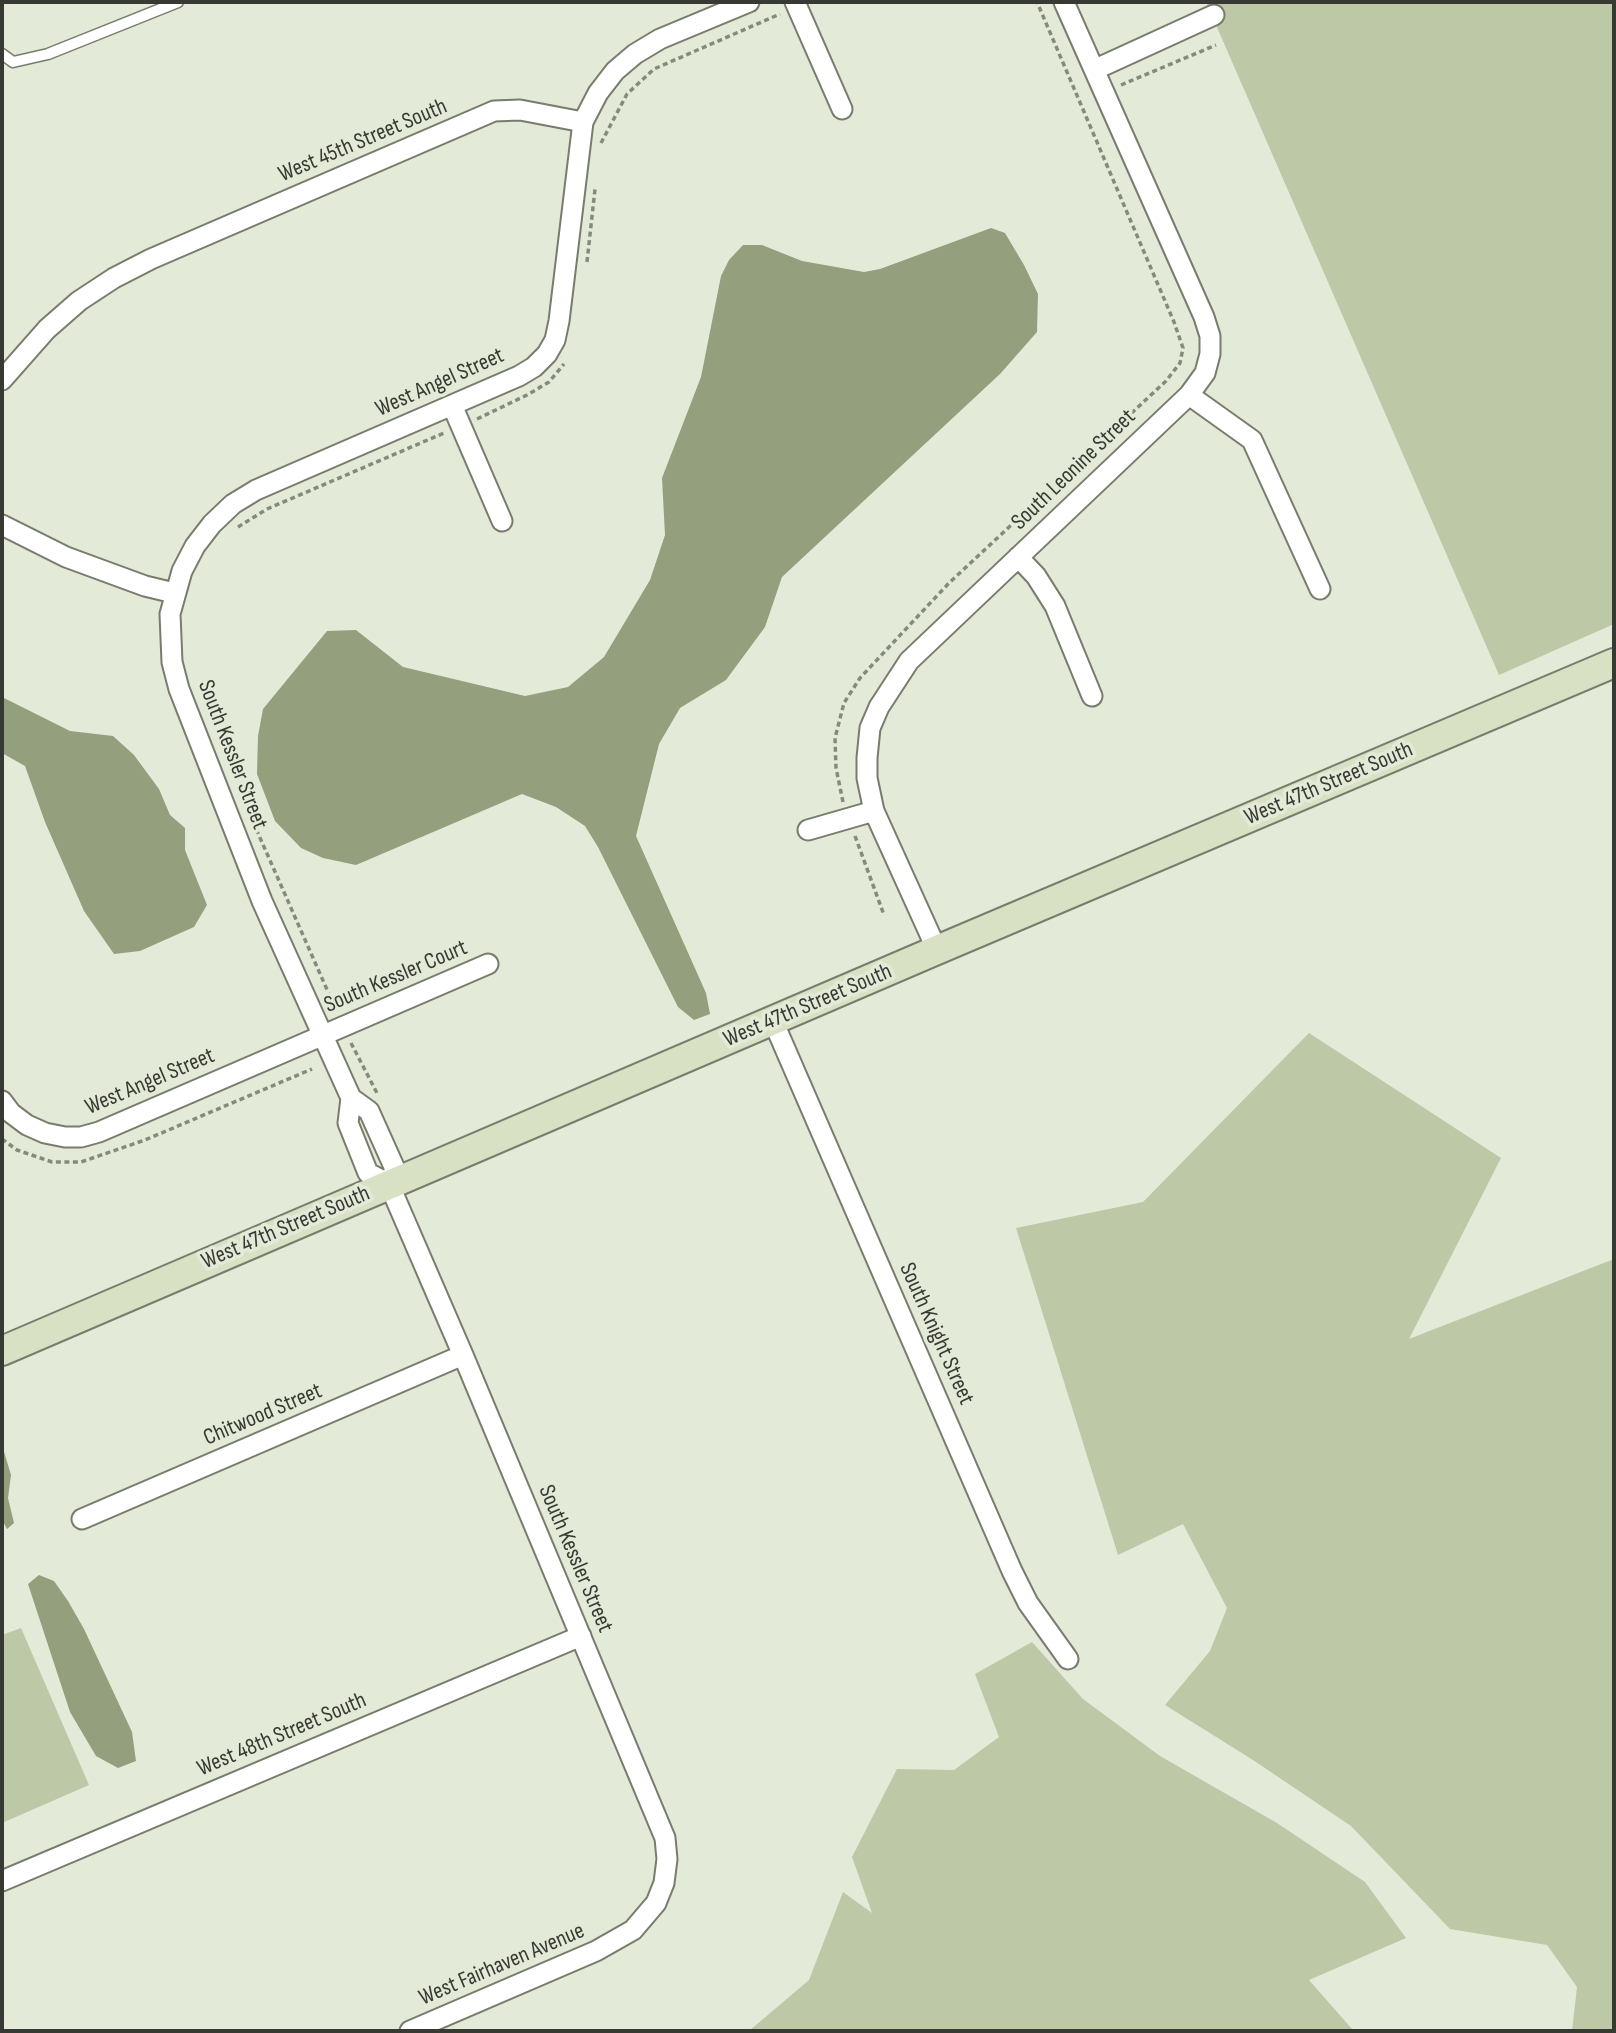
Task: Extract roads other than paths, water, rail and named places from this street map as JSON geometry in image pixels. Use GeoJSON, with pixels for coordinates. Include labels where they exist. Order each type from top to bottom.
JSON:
{"type":"FeatureCollection","features":[{"type":"Feature","properties":{"kind":"street"},"geometry":{"type":"LineString","coordinates":[[583,122],[598,93],[615,71],[635,54],[660,39],[749,2]]}},
{"type":"Feature","properties":{"kind":"street","name":"South Leonine Street"},"geometry":{"type":"LineString","coordinates":[[937,950],[874,811],[867,778],[867,758],[870,728],[879,707],[909,661],[1189,396],[1205,373],[1210,354],[1210,336],[1204,317],[1064,2]]}},
{"type":"Feature","properties":{"kind":"street"},"geometry":{"type":"LineString","coordinates":[[796,4],[842,109]]}},
{"type":"Feature","properties":{"kind":"street"},"geometry":{"type":"LineString","coordinates":[[1096,69],[1214,15]]}},
{"type":"Feature","properties":{"kind":"street","name":"West 45th Street South"},"geometry":{"type":"LineString","coordinates":[[2,380],[47,329],[79,301],[114,278],[151,259],[494,111],[539,113],[583,122]]}},
{"type":"Feature","properties":{"kind":"street","name":"West Angel Street"},"geometry":{"type":"LineString","coordinates":[[174,593],[195,546],[212,524],[233,505],[256,490],[519,376],[534,367],[547,354],[555,340],[559,321],[583,122]]}},
{"type":"Feature","properties":{"kind":"street"},"geometry":{"type":"LineString","coordinates":[[1189,396],[1252,440],[1320,589]]}},
{"type":"Feature","properties":{"kind":"street"},"geometry":{"type":"LineString","coordinates":[[452,405],[502,521]]}},
{"type":"Feature","properties":{"kind":"street"},"geometry":{"type":"LineString","coordinates":[[2,525],[79,562],[145,586],[174,593]]}},
{"type":"Feature","properties":{"kind":"street"},"geometry":{"type":"LineString","coordinates":[[1018,557],[1036,576],[1055,606],[1092,696]]}},
{"type":"Feature","properties":{"kind":"street","name":"South Kessler Street"},"geometry":{"type":"LineString","coordinates":[[174,593],[169,640],[179,689],[262,901],[351,1098],[369,1111],[395,1168],[389,1184],[665,1838],[667,1860],[664,1883],[656,1903],[633,1930],[614,1943]]}},
{"type":"Feature","properties":{"kind":"street","name":"West 47th Street South"},"geometry":{"type":"LineString","coordinates":[[2,1351],[1614,663]]}},
{"type":"Feature","properties":{"kind":"street"},"geometry":{"type":"LineString","coordinates":[[808,830],[874,811]]}},
{"type":"Feature","properties":{"kind":"street","name":"South Kessler Court"},"geometry":{"type":"LineString","coordinates":[[322,1035],[488,964]]}},
{"type":"Feature","properties":{"kind":"street","name":"South Knight Street"},"geometry":{"type":"LineString","coordinates":[[773,1021],[1012,1571],[1028,1603],[1068,1659]]}},
{"type":"Feature","properties":{"kind":"street","name":"West Angel Street"},"geometry":{"type":"LineString","coordinates":[[2,1101],[11,1113],[27,1125],[51,1134],[81,1137],[99,1132],[322,1035]]}},
{"type":"Feature","properties":{"kind":"street","name":"Chitwood Street"},"geometry":{"type":"LineString","coordinates":[[82,1520],[463,1355]]}},
{"type":"Feature","properties":{"kind":"street","name":"West 48th Street South"},"geometry":{"type":"LineString","coordinates":[[2,1881],[581,1636]]}},
{"type":"Feature","properties":{"kind":"street","name":"West Fairhaven Avenue"},"geometry":{"type":"LineString","coordinates":[[410,2031],[614,1943]]}},
{"type":"Feature","properties":{"kind":"lane"},"geometry":{"type":"LineString","coordinates":[[2,54],[13,62],[48,54],[178,2]]}}]}
